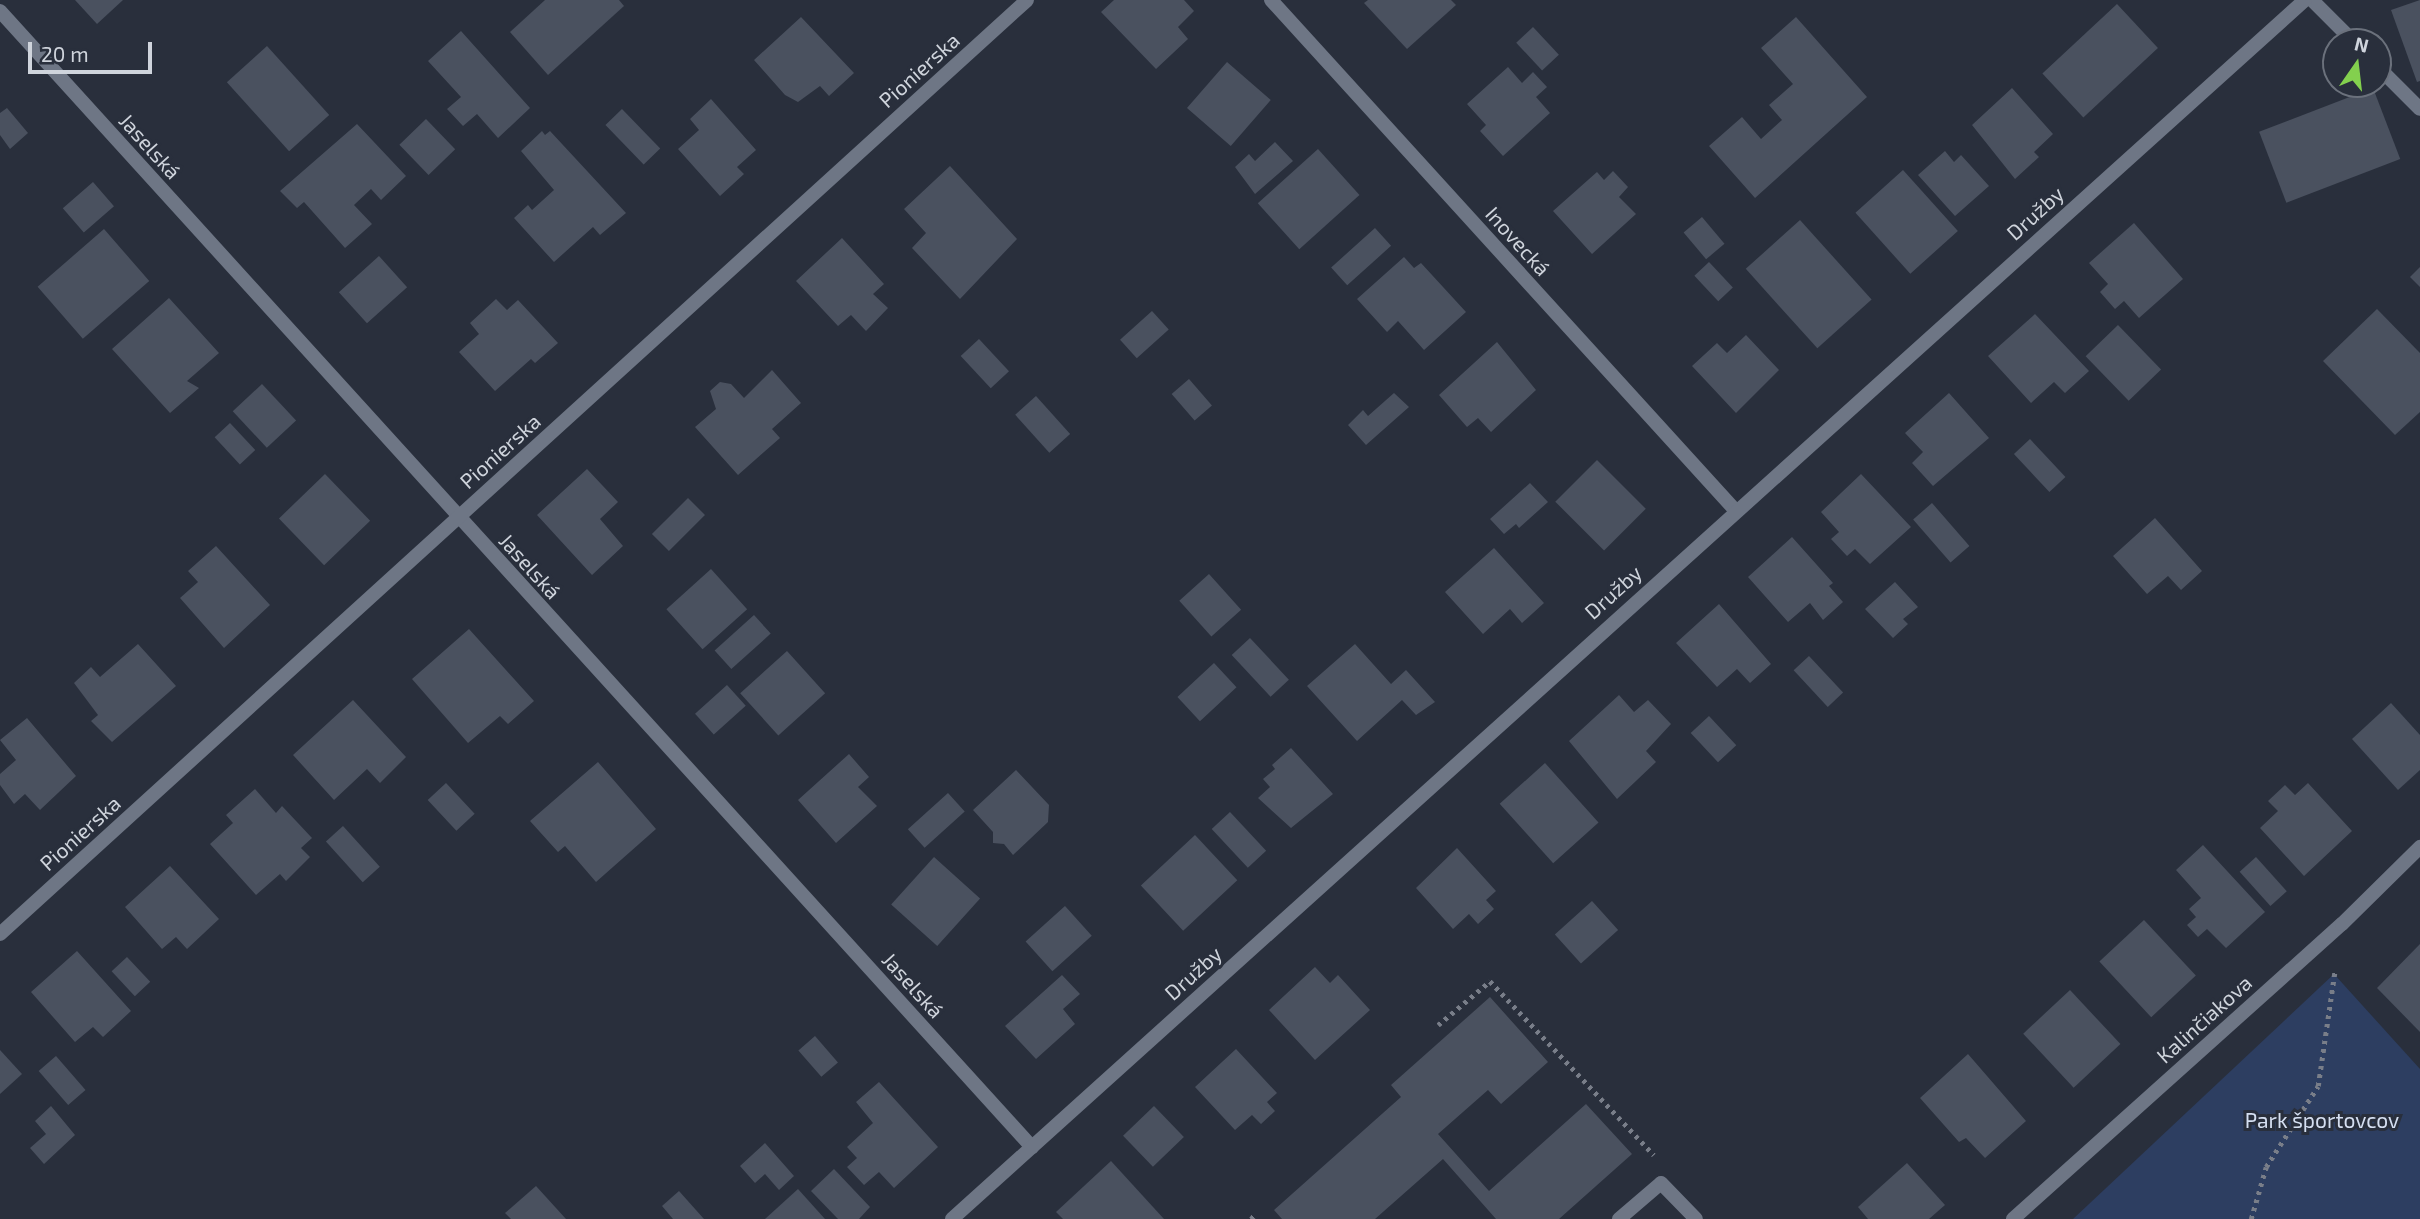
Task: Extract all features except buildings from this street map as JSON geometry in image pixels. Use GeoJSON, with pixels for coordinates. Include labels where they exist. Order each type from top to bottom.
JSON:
{"type":"FeatureCollection","features":[{"type":"Feature","properties":{"kind":"street","name":"Pionierska"},"geometry":{"type":"LineString","coordinates":[[0,934],[1027,0]]}},
{"type":"Feature","properties":{"kind":"street","name":"Inovecká"},"geometry":{"type":"LineString","coordinates":[[1271,0],[1735,510]]}},
{"type":"Feature","properties":{"kind":"street","name":"Družby"},"geometry":{"type":"LineString","coordinates":[[952,1219],[1735,510],[2305,0]]}},
{"type":"Feature","properties":{"kind":"street"},"geometry":{"type":"LineString","coordinates":[[2312,0],[2340,28]]}},
{"type":"Feature","properties":{"kind":"street","name":"Jaselská"},"geometry":{"type":"LineString","coordinates":[[0,11],[457,519],[1032,1147]]}},
{"type":"Feature","properties":{"kind":"street"},"geometry":{"type":"LineString","coordinates":[[2392,80],[2420,109]]}},
{"type":"Feature","properties":{"kind":"street","name":"Kalinčiakova"},"geometry":{"type":"LineString","coordinates":[[2012,1219],[2342,923],[2420,847]]}},
{"type":"Feature","properties":{"kind":"street"},"geometry":{"type":"LineString","coordinates":[[1619,1219],[1661,1183],[1696,1219]]}},
{"type":"Feature","properties":{"kind":"path"},"geometry":{"type":"LineString","coordinates":[[2251,1219],[2266,1167],[2318,1086],[2342,923]]}},
{"type":"Feature","properties":{"kind":"path"},"geometry":{"type":"LineString","coordinates":[[1438,1025],[1490,981],[1655,1156],[1661,1183]]}},
{"type":"Feature","properties":{"kind":"green space","name":"Park športovcov"},"geometry":{"type":"Polygon","coordinates":[[[2334,974],[2420,1069],[2420,1219],[2073,1219],[2334,974]]]}}]}
